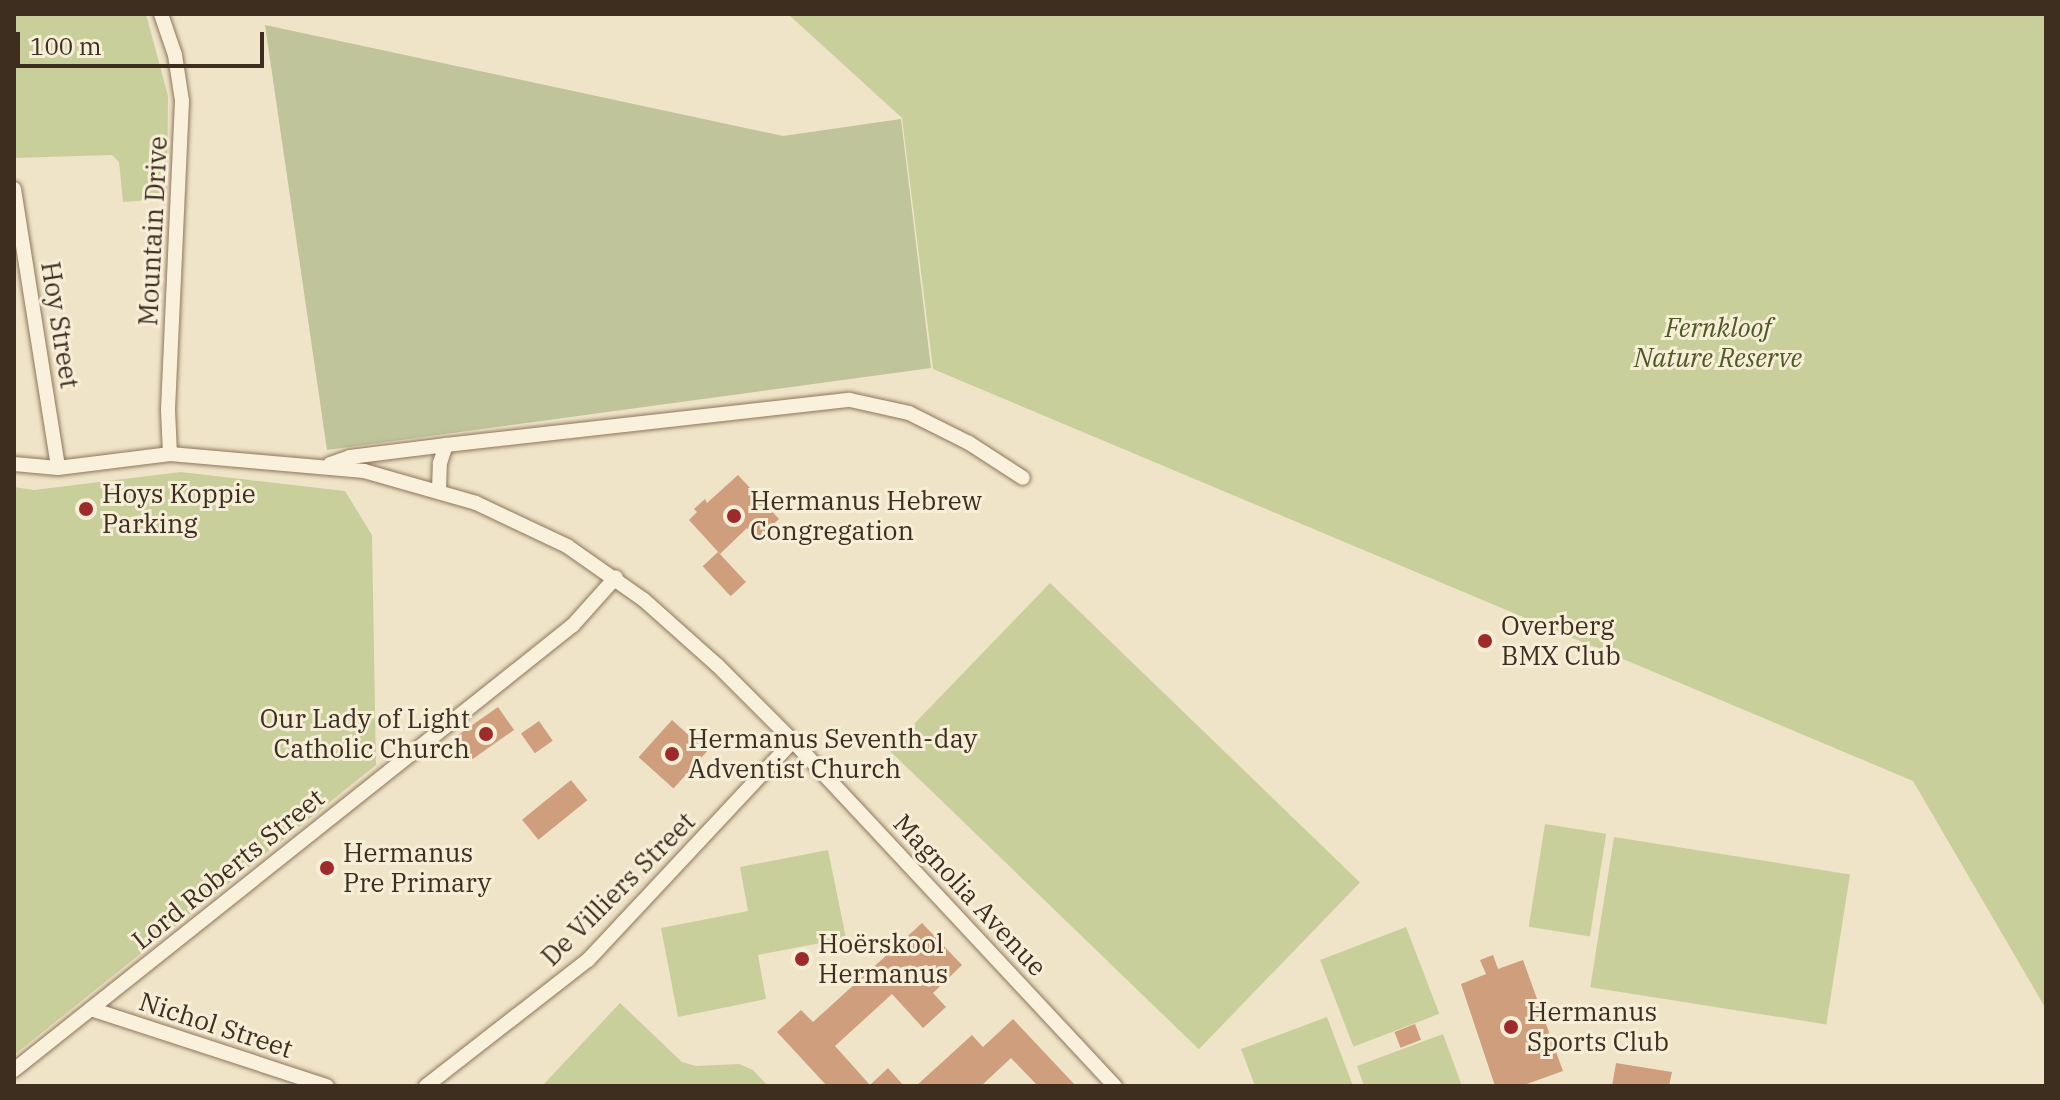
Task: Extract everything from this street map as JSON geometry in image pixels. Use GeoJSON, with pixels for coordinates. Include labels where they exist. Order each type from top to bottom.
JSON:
{"type":"FeatureCollection","features":[{"type":"Feature","properties":{"kind":"street","name":"Mountain Drive"},"geometry":{"type":"LineString","coordinates":[[161,14],[178,69],[182,110],[168,410],[170,454]]}},
{"type":"Feature","properties":{"kind":"street","name":"Hoy Street"},"geometry":{"type":"LineString","coordinates":[[14,189],[58,468]]}},
{"type":"Feature","properties":{"kind":"street"},"geometry":{"type":"LineString","coordinates":[[326,465],[350,457],[446,445],[850,400],[909,413],[969,443],[1023,478]]}},
{"type":"Feature","properties":{"kind":"street"},"geometry":{"type":"LineString","coordinates":[[439,489],[440,463],[446,445]]}},
{"type":"Feature","properties":{"kind":"street","name":"Magnolia Avenue"},"geometry":{"type":"LineString","coordinates":[[14,464],[58,468],[170,454],[326,465],[439,489],[531,527],[616,577],[706,654],[793,741],[1115,1086]]}},
{"type":"Feature","properties":{"kind":"street","name":"Lord Roberts Street"},"geometry":{"type":"LineString","coordinates":[[14,1070],[573,625],[616,577]]}},
{"type":"Feature","properties":{"kind":"street","name":"De Villiers Street"},"geometry":{"type":"LineString","coordinates":[[426,1086],[588,960],[793,741]]}},
{"type":"Feature","properties":{"kind":"street","name":"Nichol Street"},"geometry":{"type":"LineString","coordinates":[[91,1009],[327,1086]]}},
{"type":"Feature","properties":{"kind":"green space"},"geometry":{"type":"Polygon","coordinates":[[[14,14],[146,14],[168,96],[167,199],[123,202],[119,162],[112,155],[14,158],[14,14]]]}},
{"type":"Feature","properties":{"kind":"green space","name":"Fernkloof Nature Reserve"},"geometry":{"type":"Polygon","coordinates":[[[788,14],[2046,14],[2046,1009],[1913,781],[933,369],[902,118],[788,14]]]}},
{"type":"Feature","properties":{"kind":"green space"},"geometry":{"type":"Polygon","coordinates":[[[265,25],[783,136],[901,119],[931,368],[327,450],[265,25]]]}},
{"type":"Feature","properties":{"kind":"green space"},"geometry":{"type":"Polygon","coordinates":[[[181,472],[345,491],[372,535],[376,765],[14,1055],[14,487],[34,490],[181,472]]]}},
{"type":"Feature","properties":{"kind":"green space"},"geometry":{"type":"Polygon","coordinates":[[[1050,583],[1360,882],[1199,1049],[889,750],[1050,583]]]}},
{"type":"Feature","properties":{"kind":"green space"},"geometry":{"type":"Polygon","coordinates":[[[1545,824],[1606,834],[1590,936],[1529,927],[1545,824]]]}},
{"type":"Feature","properties":{"kind":"green space"},"geometry":{"type":"Polygon","coordinates":[[[1614,837],[1850,874],[1826,1025],[1590,987],[1614,837]]]}},
{"type":"Feature","properties":{"kind":"green space"},"geometry":{"type":"Polygon","coordinates":[[[828,850],[846,938],[758,955],[766,999],[678,1017],[661,928],[748,911],[740,867],[828,850]]]}},
{"type":"Feature","properties":{"kind":"green space"},"geometry":{"type":"Polygon","coordinates":[[[1406,927],[1439,1014],[1353,1047],[1320,960],[1406,927]]]}},
{"type":"Feature","properties":{"kind":"green space"},"geometry":{"type":"Polygon","coordinates":[[[620,1003],[682,1062],[696,1066],[739,1064],[753,1070],[768,1086],[542,1086],[620,1003]]]}},
{"type":"Feature","properties":{"kind":"green space"},"geometry":{"type":"Polygon","coordinates":[[[1327,1017],[1353,1086],[1255,1086],[1241,1049],[1327,1017]]]}},
{"type":"Feature","properties":{"kind":"green space"},"geometry":{"type":"Polygon","coordinates":[[[1443,1034],[1462,1086],[1364,1086],[1357,1066],[1443,1034]]]}},
{"type":"Feature","properties":{"kind":"building","name":"Hermanus Hebrew Congregation"},"geometry":{"type":"Polygon","coordinates":[[[738,475],[779,519],[758,539],[747,528],[720,554],[689,520],[697,512],[694,509],[705,499],[707,503],[738,475]]]}},
{"type":"Feature","properties":{"kind":"building"},"geometry":{"type":"Polygon","coordinates":[[[718,552],[746,582],[731,596],[703,566],[718,552]]]}},
{"type":"Feature","properties":{"kind":"building","name":"Our Lady of Light Catholic Church"},"geometry":{"type":"Polygon","coordinates":[[[498,707],[514,730],[472,759],[456,736],[498,707]]]}},
{"type":"Feature","properties":{"kind":"building","name":"Hermanus Seventh-day Adventist Church"},"geometry":{"type":"Polygon","coordinates":[[[672,720],[707,751],[673,789],[639,757],[672,720]]]}},
{"type":"Feature","properties":{"kind":"building"},"geometry":{"type":"Polygon","coordinates":[[[539,721],[553,741],[535,753],[521,734],[539,721]]]}},
{"type":"Feature","properties":{"kind":"building"},"geometry":{"type":"Polygon","coordinates":[[[571,780],[587,800],[538,840],[522,820],[571,780]]]}},
{"type":"Feature","properties":{"kind":"building"},"geometry":{"type":"Polygon","coordinates":[[[922,923],[962,965],[933,993],[946,1007],[923,1028],[892,994],[835,1046],[870,1085],[888,1068],[904,1086],[827,1086],[777,1032],[801,1010],[813,1022],[922,923]]]}},
{"type":"Feature","properties":{"kind":"building","name":"Hermanus Sports Club"},"geometry":{"type":"Polygon","coordinates":[[[1493,955],[1498,969],[1523,960],[1563,1071],[1521,1086],[1495,1086],[1461,984],[1486,974],[1480,960],[1493,955]]]}},
{"type":"Feature","properties":{"kind":"building"},"geometry":{"type":"Polygon","coordinates":[[[1013,1019],[1076,1086],[1038,1086],[1011,1058],[981,1086],[916,1086],[972,1035],[983,1047],[1013,1019]]]}},
{"type":"Feature","properties":{"kind":"building"},"geometry":{"type":"Polygon","coordinates":[[[1415,1024],[1421,1040],[1401,1048],[1394,1032],[1415,1024]]]}},
{"type":"Feature","properties":{"kind":"building"},"geometry":{"type":"Polygon","coordinates":[[[1616,1063],[1672,1072],[1669,1086],[1612,1086],[1616,1063]]]}},
{"type":"Feature","properties":{"kind":"place","name":"Hoys Koppie Parking"},"geometry":{"type":"Point","coordinates":[86,509]}},
{"type":"Feature","properties":{"kind":"place","name":"Hermanus Hebrew Congregation"},"geometry":{"type":"Point","coordinates":[734,516]}},
{"type":"Feature","properties":{"kind":"place","name":"Overberg BMX Club"},"geometry":{"type":"Point","coordinates":[1485,641]}},
{"type":"Feature","properties":{"kind":"place","name":"Our Lady of Light Catholic Church"},"geometry":{"type":"Point","coordinates":[486,734]}},
{"type":"Feature","properties":{"kind":"place","name":"Hermanus Seventh-day Adventist Church"},"geometry":{"type":"Point","coordinates":[672,754]}},
{"type":"Feature","properties":{"kind":"place","name":"Hermanus Pre Primary"},"geometry":{"type":"Point","coordinates":[327,868]}},
{"type":"Feature","properties":{"kind":"place","name":"Hoërskool Hermanus"},"geometry":{"type":"Point","coordinates":[802,959]}},
{"type":"Feature","properties":{"kind":"place","name":"Hermanus Sports Club"},"geometry":{"type":"Point","coordinates":[1511,1027]}}]}
